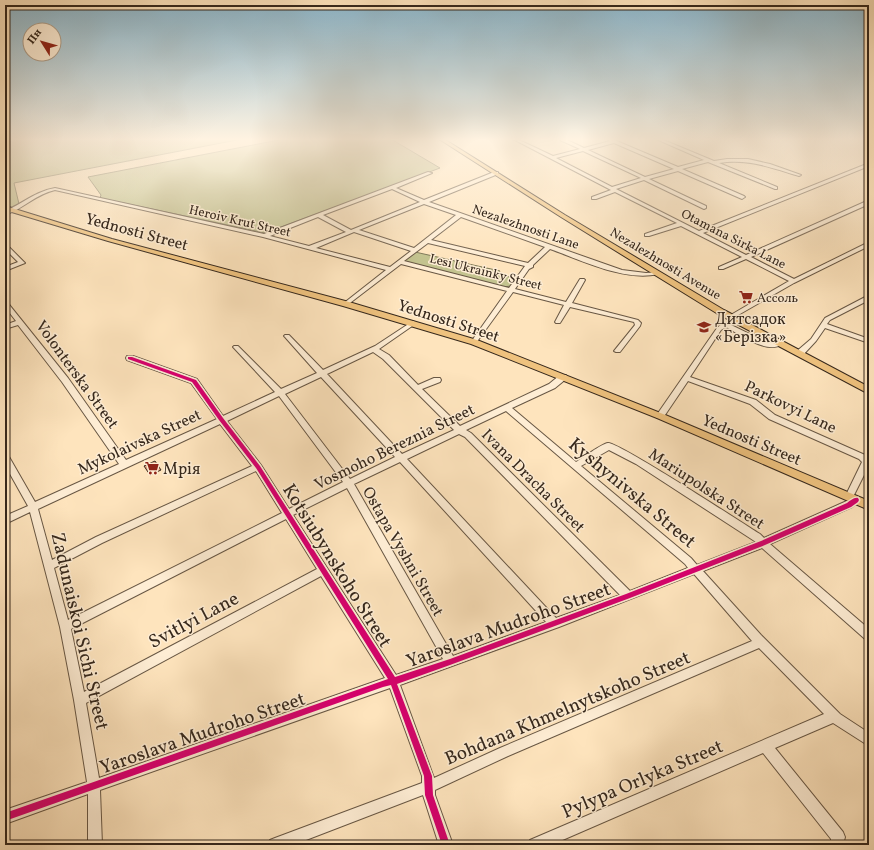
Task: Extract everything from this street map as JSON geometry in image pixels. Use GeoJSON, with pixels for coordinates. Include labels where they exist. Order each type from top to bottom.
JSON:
{"type":"FeatureCollection","features":[{"type":"Feature","properties":{"kind":"main road","name":"Nezalezhnosti Avenue"},"geometry":{"type":"LineString","coordinates":[[505,179],[656,273],[731,317],[869,391]]}},
{"type":"Feature","properties":{"kind":"main road","name":"Yednosti Street"},"geometry":{"type":"LineString","coordinates":[[7,211],[346,304],[474,342],[660,416],[869,506]]}},
{"type":"Feature","properties":{"kind":"street"},"geometry":{"type":"LineString","coordinates":[[264,236],[318,214],[414,179]]}},
{"type":"Feature","properties":{"kind":"street","name":"Heroiv Krut Street"},"geometry":{"type":"LineString","coordinates":[[310,248],[351,230],[482,179]]}},
{"type":"Feature","properties":{"kind":"street","name":"Otamana Sirka Lane"},"geometry":{"type":"LineString","coordinates":[[593,179],[794,281]]}},
{"type":"Feature","properties":{"kind":"street"},"geometry":{"type":"LineString","coordinates":[[594,198],[644,179]]}},
{"type":"Feature","properties":{"kind":"street"},"geometry":{"type":"LineString","coordinates":[[647,179],[704,207]]}},
{"type":"Feature","properties":{"kind":"street"},"geometry":{"type":"LineString","coordinates":[[700,179],[742,197]]}},
{"type":"Feature","properties":{"kind":"street"},"geometry":{"type":"LineString","coordinates":[[754,179],[775,188]]}},
{"type":"Feature","properties":{"kind":"street"},"geometry":{"type":"LineString","coordinates":[[698,233],[833,179]]}},
{"type":"Feature","properties":{"kind":"street","name":"Nezalezhnosti Lane"},"geometry":{"type":"LineString","coordinates":[[391,187],[423,202],[548,247],[626,273],[646,275],[656,273]]}},
{"type":"Feature","properties":{"kind":"street","name":"Heroiv Krut Street"},"geometry":{"type":"LineString","coordinates":[[7,211],[47,190],[55,189],[264,236],[390,269]]}},
{"type":"Feature","properties":{"kind":"street"},"geometry":{"type":"LineString","coordinates":[[721,268],[867,204]]}},
{"type":"Feature","properties":{"kind":"street"},"geometry":{"type":"LineString","coordinates":[[318,214],[351,230],[414,250]]}},
{"type":"Feature","properties":{"kind":"street"},"geometry":{"type":"LineString","coordinates":[[346,304],[460,215]]}},
{"type":"Feature","properties":{"kind":"street"},"geometry":{"type":"LineString","coordinates":[[647,235],[680,224]]}},
{"type":"Feature","properties":{"kind":"street"},"geometry":{"type":"LineString","coordinates":[[427,240],[531,266]]}},
{"type":"Feature","properties":{"kind":"street"},"geometry":{"type":"LineString","coordinates":[[731,317],[794,281],[869,244]]}},
{"type":"Feature","properties":{"kind":"street"},"geometry":{"type":"LineString","coordinates":[[474,342],[511,290],[548,247]]}},
{"type":"Feature","properties":{"kind":"street"},"geometry":{"type":"LineString","coordinates":[[5,269],[22,264],[8,249]]}},
{"type":"Feature","properties":{"kind":"street","name":"Lesi Ukrainky Street"},"geometry":{"type":"LineString","coordinates":[[399,262],[633,320],[638,323],[618,351]]}},
{"type":"Feature","properties":{"kind":"street"},"geometry":{"type":"LineString","coordinates":[[558,322],[567,303],[582,280]]}},
{"type":"Feature","properties":{"kind":"street"},"geometry":{"type":"LineString","coordinates":[[800,353],[814,340],[830,317],[869,297]]}},
{"type":"Feature","properties":{"kind":"street","name":"Volonterska Street"},"geometry":{"type":"LineString","coordinates":[[5,303],[65,380],[124,464]]}},
{"type":"Feature","properties":{"kind":"street"},"geometry":{"type":"LineString","coordinates":[[5,327],[20,322]]}},
{"type":"Feature","properties":{"kind":"street","name":"Mykolaivska Street"},"geometry":{"type":"LineString","coordinates":[[5,520],[220,419],[322,374],[374,348],[412,324]]}},
{"type":"Feature","properties":{"kind":"street"},"geometry":{"type":"LineString","coordinates":[[660,416],[719,329],[725,324],[764,344],[773,346],[779,344]]}},
{"type":"Feature","properties":{"kind":"street"},"geometry":{"type":"LineString","coordinates":[[823,325],[869,340]]}},
{"type":"Feature","properties":{"kind":"street"},"geometry":{"type":"LineString","coordinates":[[287,336],[555,624]]}},
{"type":"Feature","properties":{"kind":"street","name":"Ostapa Vyshni Street"},"geometry":{"type":"LineString","coordinates":[[236,347],[280,393],[349,483],[450,662]]}},
{"type":"Feature","properties":{"kind":"street","name":"Ivana Dracha Street"},"geometry":{"type":"LineString","coordinates":[[374,348],[386,357],[461,430],[468,435],[628,596]]}},
{"type":"Feature","properties":{"kind":"street","name":"Kotsiubynskoho Street"},"geometry":{"type":"LineString","coordinates":[[130,358],[194,381],[220,419],[258,467],[392,681],[428,776],[429,795],[446,845]]}},
{"type":"Feature","properties":{"kind":"street","name":"Vosmoho Bereznia Street"},"geometry":{"type":"LineString","coordinates":[[65,627],[349,483],[552,386],[563,377]]}},
{"type":"Feature","properties":{"kind":"street","name":"Parkovyi Lane"},"geometry":{"type":"LineString","coordinates":[[687,378],[753,402],[772,417],[865,459],[866,464],[852,498]]}},
{"type":"Feature","properties":{"kind":"street"},"geometry":{"type":"LineString","coordinates":[[418,388],[437,380]]}},
{"type":"Feature","properties":{"kind":"street","name":"Kyshynivska Street"},"geometry":{"type":"LineString","coordinates":[[506,408],[688,561],[694,570],[761,642],[834,716],[869,740]]}},
{"type":"Feature","properties":{"kind":"street","name":"Mariupolska Street"},"geometry":{"type":"LineString","coordinates":[[575,466],[609,446],[639,462],[757,537],[869,636]]}},
{"type":"Feature","properties":{"kind":"street","name":"Zadunaiskoi Sichi Street"},"geometry":{"type":"LineString","coordinates":[[5,457],[32,507],[65,627],[80,700],[94,785],[95,845]]}},
{"type":"Feature","properties":{"kind":"street"},"geometry":{"type":"LineString","coordinates":[[49,566],[99,540],[258,467]]}},
{"type":"Feature","properties":{"kind":"street","name":"Yaroslava Mudroho Street"},"geometry":{"type":"LineString","coordinates":[[5,817],[555,624],[763,543],[849,505],[852,498]]}},
{"type":"Feature","properties":{"kind":"street","name":"Svitlyi Lane"},"geometry":{"type":"LineString","coordinates":[[80,700],[322,571]]}},
{"type":"Feature","properties":{"kind":"street","name":"Bohdana Khmelnytskoho Street"},"geometry":{"type":"LineString","coordinates":[[275,845],[428,786],[761,642]]}},
{"type":"Feature","properties":{"kind":"street","name":"Pylypa Orlyka Street"},"geometry":{"type":"LineString","coordinates":[[535,845],[834,716]]}},
{"type":"Feature","properties":{"kind":"street"},"geometry":{"type":"LineString","coordinates":[[765,745],[838,837],[837,844]]}},
{"type":"Feature","properties":{"kind":"green space"},"geometry":{"type":"Polygon","coordinates":[[[5,179],[36,179],[14,183],[19,204],[12,207],[5,205],[5,179]]]}},
{"type":"Feature","properties":{"kind":"green space"},"geometry":{"type":"Polygon","coordinates":[[[89,179],[411,179],[265,233],[100,198],[101,195],[89,179]]]}},
{"type":"Feature","properties":{"kind":"green space"},"geometry":{"type":"Polygon","coordinates":[[[415,252],[500,271],[498,274],[518,279],[511,286],[503,287],[402,261],[415,252]]]}},
{"type":"Feature","properties":{"kind":"building","name":"Мрія"},"geometry":{"type":"Polygon","coordinates":[[[155,461],[161,470],[150,475],[144,466],[155,461]]]}},
{"type":"Feature","properties":{"kind":"cycle path"},"geometry":{"type":"LineString","coordinates":[[130,358],[194,381],[258,467],[393,681],[428,776],[429,795],[446,845]]}},
{"type":"Feature","properties":{"kind":"cycle path"},"geometry":{"type":"LineString","coordinates":[[5,817],[383,684],[450,662],[628,596],[763,543],[849,505],[856,500]]}},
{"type":"Feature","properties":{"kind":"place","name":"Ассоль"},"geometry":{"type":"Point","coordinates":[746,297]}},
{"type":"Feature","properties":{"kind":"place","name":"Дитсадок «Берізка»"},"geometry":{"type":"Point","coordinates":[704,327]}},
{"type":"Feature","properties":{"kind":"place","name":"Мрія"},"geometry":{"type":"Point","coordinates":[152,468]}}]}
